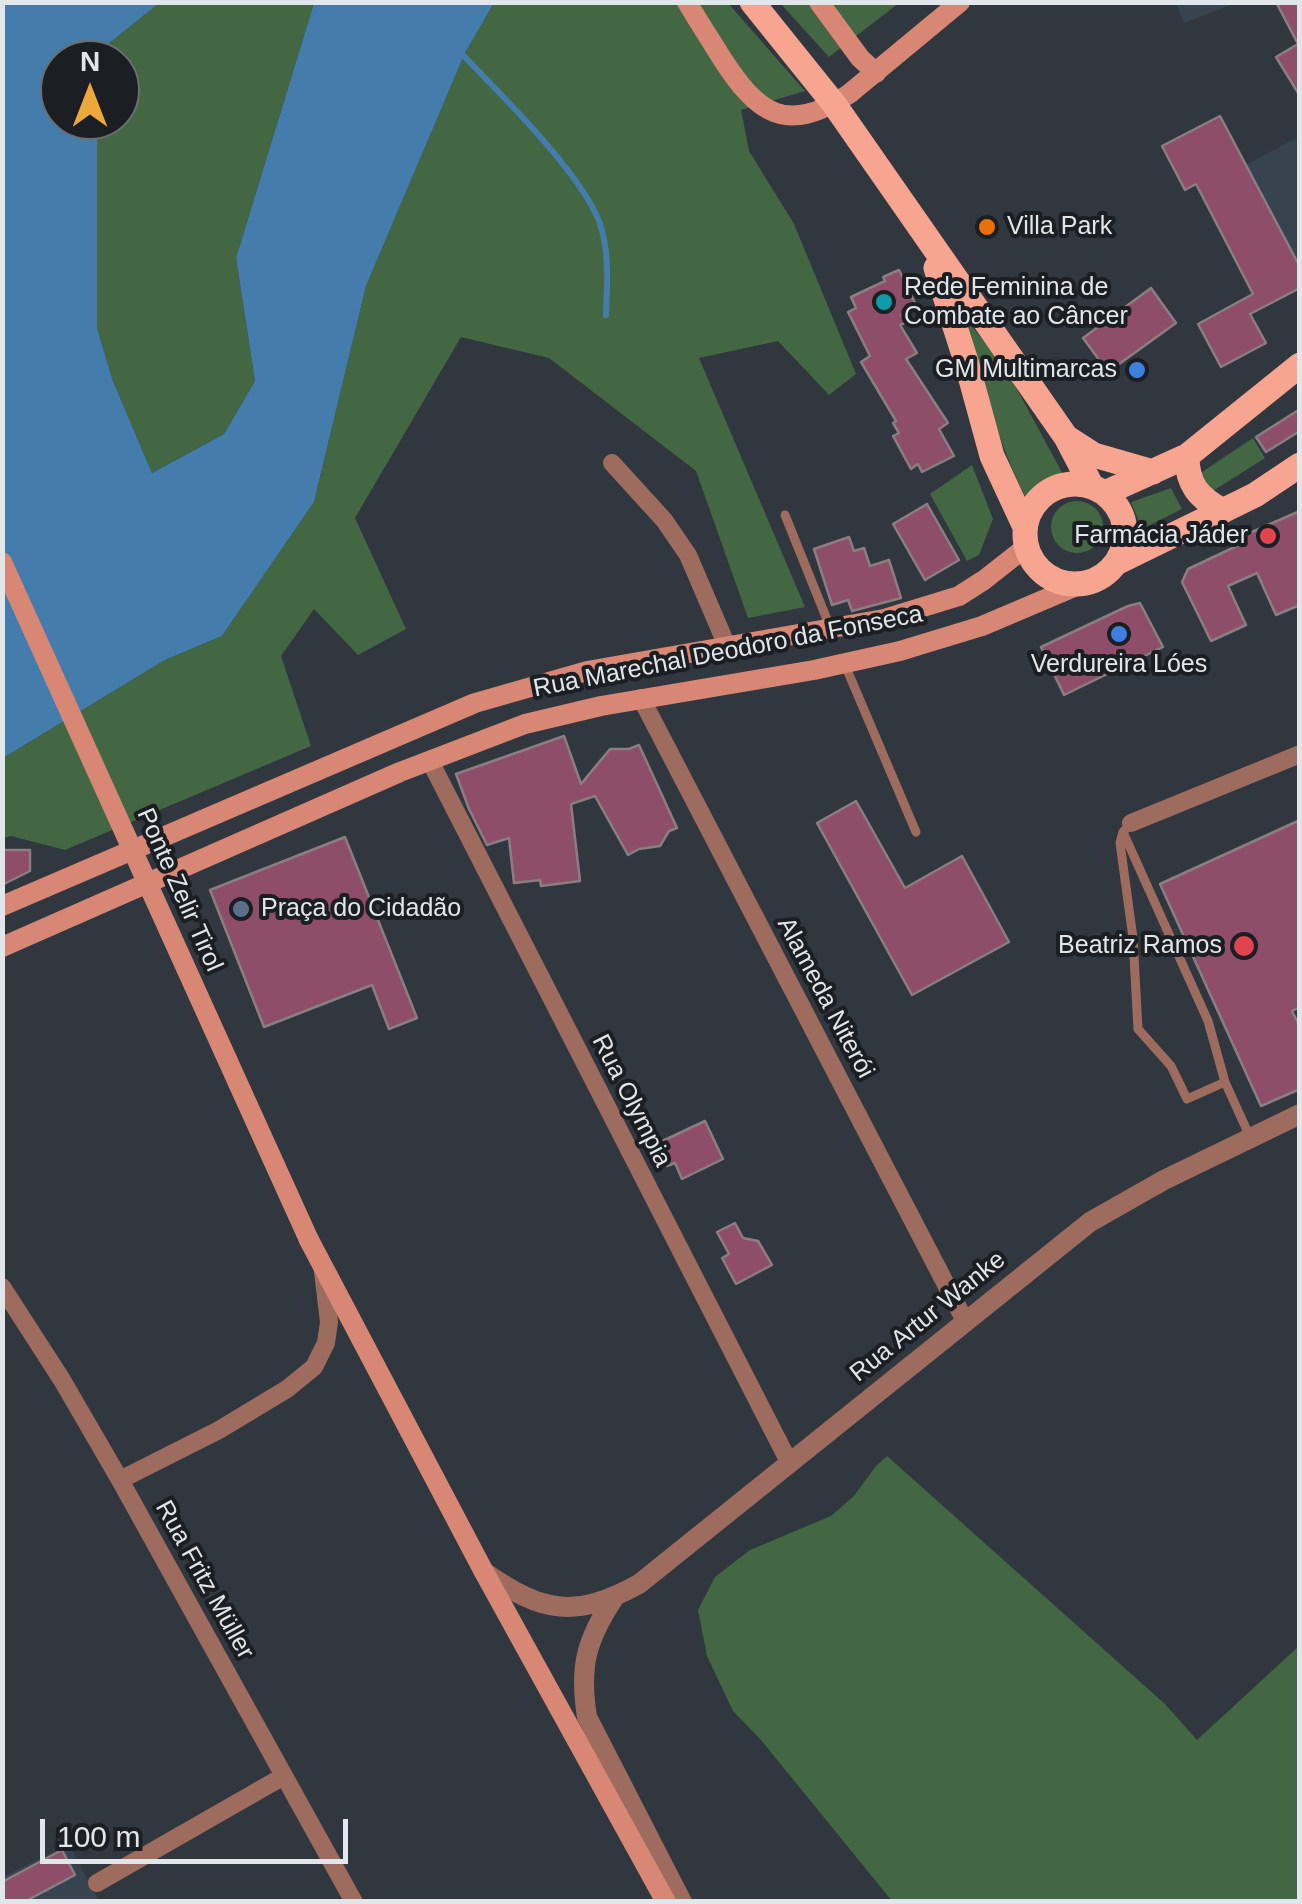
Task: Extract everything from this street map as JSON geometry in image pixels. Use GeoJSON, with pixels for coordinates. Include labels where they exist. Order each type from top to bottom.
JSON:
{"type":"FeatureCollection","features":[{"type":"Feature","properties":{"kind":"main road"},"geometry":{"type":"LineString","coordinates":[[688,2],[744,92],[764,110],[788,116],[834,104],[960,2]]}},
{"type":"Feature","properties":{"kind":"main road"},"geometry":{"type":"LineString","coordinates":[[752,2],[834,104],[1066,437],[1098,489],[1116,504],[1126,534],[1116,563]]}},
{"type":"Feature","properties":{"kind":"main road"},"geometry":{"type":"LineString","coordinates":[[819,2],[860,58],[876,73]]}},
{"type":"Feature","properties":{"kind":"main road"},"geometry":{"type":"LineString","coordinates":[[926,240],[992,456],[1034,563],[1046,576],[1063,583],[1081,584],[1101,577],[1116,563],[1224,511],[1300,465]]}},
{"type":"Feature","properties":{"kind":"main road"},"geometry":{"type":"LineString","coordinates":[[1025,537],[1032,506],[1048,491],[1068,484],[1098,489],[1153,472],[1187,456],[1300,366]]}},
{"type":"Feature","properties":{"kind":"main road"},"geometry":{"type":"LineString","coordinates":[[1066,437],[1094,454],[1153,472]]}},
{"type":"Feature","properties":{"kind":"main road"},"geometry":{"type":"LineString","coordinates":[[1187,456],[1187,476],[1202,500],[1224,511]]}},
{"type":"Feature","properties":{"kind":"main road","name":"Rua Marechal Deodoro da Fonseca"},"geometry":{"type":"LineString","coordinates":[[2,906],[474,702],[557,677],[832,630],[959,596],[984,580],[1025,537]]}},
{"type":"Feature","properties":{"kind":"main road","name":"Ponte Zelir Tirol"},"geometry":{"type":"LineString","coordinates":[[2,562],[323,1271],[666,1902]]}},
{"type":"Feature","properties":{"kind":"main road","name":"Rua Marechal Deodoro da Fonseca"},"geometry":{"type":"LineString","coordinates":[[2,948],[484,738],[557,715],[900,651],[982,626],[1081,584]]}},
{"type":"Feature","properties":{"kind":"main road"},"geometry":{"type":"LineString","coordinates":[[832,630],[844,664]]}},
{"type":"Feature","properties":{"kind":"street"},"geometry":{"type":"LineString","coordinates":[[612,463],[664,520],[688,555],[727,646]]}},
{"type":"Feature","properties":{"kind":"street","name":"Alameda Niterói"},"geometry":{"type":"LineString","coordinates":[[642,698],[965,1320]]}},
{"type":"Feature","properties":{"kind":"street"},"geometry":{"type":"LineString","coordinates":[[1127,828],[1300,754]]}},
{"type":"Feature","properties":{"kind":"street","name":"Rua Olympia"},"geometry":{"type":"LineString","coordinates":[[430,761],[788,1462]]}},
{"type":"Feature","properties":{"kind":"street"},"geometry":{"type":"LineString","coordinates":[[150,882],[308,1233]]}},
{"type":"Feature","properties":{"kind":"street","name":"Rua Artur Wanke"},"geometry":{"type":"LineString","coordinates":[[484,1572],[516,1594],[543,1604],[572,1608],[614,1598],[639,1584],[1090,1222],[1250,1136],[1300,1114]]}},
{"type":"Feature","properties":{"kind":"street"},"geometry":{"type":"LineString","coordinates":[[120,1480],[220,1430],[314,1368],[326,1343],[329,1322],[323,1271]]}},
{"type":"Feature","properties":{"kind":"street","name":"Rua Fritz Müller"},"geometry":{"type":"LineString","coordinates":[[2,1287],[120,1480],[354,1902]]}},
{"type":"Feature","properties":{"kind":"street","name":"Rua Artur Wanke"},"geometry":{"type":"LineString","coordinates":[[614,1598],[592,1633],[586,1651],[583,1691],[587,1717],[682,1902]]}},
{"type":"Feature","properties":{"kind":"street"},"geometry":{"type":"LineString","coordinates":[[97,1883],[284,1776]]}},
{"type":"Feature","properties":{"kind":"lane"},"geometry":{"type":"LineString","coordinates":[[785,516],[832,630]]}},
{"type":"Feature","properties":{"kind":"lane"},"geometry":{"type":"LineString","coordinates":[[844,664],[916,832]]}},
{"type":"Feature","properties":{"kind":"lane"},"geometry":{"type":"LineString","coordinates":[[1127,828],[1120,844],[1133,938],[1138,1029],[1171,1066],[1187,1099],[1225,1082]]}},
{"type":"Feature","properties":{"kind":"lane"},"geometry":{"type":"LineString","coordinates":[[1127,828],[1208,1021],[1225,1082],[1250,1136]]}},
{"type":"Feature","properties":{"kind":"shaded area"},"geometry":{"type":"Polygon","coordinates":[[[1176,3],[1236,3],[1184,23],[1176,3]]]}},
{"type":"Feature","properties":{"kind":"shaded area"},"geometry":{"type":"Polygon","coordinates":[[[1298,137],[1299,140],[1299,267],[1246,165],[1298,137]]]}},
{"type":"Feature","properties":{"kind":"shaded area"},"geometry":{"type":"Polygon","coordinates":[[[69,1844],[99,1901],[3,1902],[3,1877],[69,1844]]]}},
{"type":"Feature","properties":{"kind":"green space"},"geometry":{"type":"Polygon","coordinates":[[[159,3],[314,3],[236,258],[255,381],[224,434],[152,473],[113,381],[97,328],[97,140],[140,140],[140,40],[113,40],[159,3]]]}},
{"type":"Feature","properties":{"kind":"green space"},"geometry":{"type":"Polygon","coordinates":[[[494,3],[728,3],[805,91],[741,110],[749,151],[794,224],[856,374],[829,395],[778,341],[699,358],[805,607],[748,618],[696,471],[549,358],[461,337],[355,518],[406,629],[358,655],[314,609],[281,656],[311,746],[65,850],[11,836],[3,838],[3,758],[165,660],[222,636],[314,502],[366,286],[465,53],[494,3]]]}},
{"type":"Feature","properties":{"kind":"green space"},"geometry":{"type":"Polygon","coordinates":[[[780,3],[899,3],[829,57],[780,3]]]}},
{"type":"Feature","properties":{"kind":"green space"},"geometry":{"type":"Polygon","coordinates":[[[964,316],[1007,371],[1064,476],[1034,491],[1027,500],[998,432],[964,316]]]}},
{"type":"Feature","properties":{"kind":"green space"},"geometry":{"type":"Polygon","coordinates":[[[1253,438],[1265,458],[1208,494],[1196,476],[1253,438]]]}},
{"type":"Feature","properties":{"kind":"green space"},"geometry":{"type":"Polygon","coordinates":[[[972,465],[993,519],[979,555],[967,561],[930,494],[972,465]]]}},
{"type":"Feature","properties":{"kind":"green space"},"geometry":{"type":"Polygon","coordinates":[[[1171,488],[1182,509],[1142,529],[1131,502],[1171,488]]]}},
{"type":"Feature","properties":{"kind":"green space"},"geometry":{"type":"Polygon","coordinates":[[[1077,501],[1095,509],[1103,527],[1095,545],[1077,553],[1059,545],[1051,527],[1059,509],[1077,501]]]}},
{"type":"Feature","properties":{"kind":"green space"},"geometry":{"type":"Polygon","coordinates":[[[887,1456],[1165,1704],[1197,1740],[1299,1646],[1299,1901],[892,1901],[733,1711],[707,1656],[698,1610],[715,1577],[750,1550],[831,1516],[854,1496],[887,1456]]]}},
{"type":"Feature","properties":{"kind":"water"},"geometry":{"type":"Polygon","coordinates":[[[3,3],[159,3],[113,40],[40,40],[40,140],[97,140],[97,328],[113,381],[152,473],[224,434],[255,381],[236,258],[314,3],[494,3],[465,53],[366,286],[314,502],[222,636],[165,660],[3,758],[3,3]]]}},
{"type":"Feature","properties":{"kind":"building"},"geometry":{"type":"Polygon","coordinates":[[[1276,2],[1300,2],[1300,96],[1276,57],[1298,44],[1276,2]]]}},
{"type":"Feature","properties":{"kind":"building"},"geometry":{"type":"Polygon","coordinates":[[[1220,116],[1300,267],[1300,288],[1250,314],[1266,343],[1221,367],[1198,324],[1253,294],[1196,184],[1185,190],[1162,146],[1220,116]]]}},
{"type":"Feature","properties":{"kind":"building"},"geometry":{"type":"Polygon","coordinates":[[[899,270],[917,307],[901,315],[905,323],[900,325],[917,353],[906,359],[948,423],[939,429],[954,456],[922,472],[918,464],[911,469],[893,436],[899,433],[893,423],[896,421],[861,362],[870,356],[848,312],[856,308],[851,297],[899,270]]]}},
{"type":"Feature","properties":{"kind":"building"},"geometry":{"type":"Polygon","coordinates":[[[1151,288],[1176,323],[1108,372],[1083,338],[1151,288]]]}},
{"type":"Feature","properties":{"kind":"building"},"geometry":{"type":"Polygon","coordinates":[[[1300,409],[1300,431],[1266,452],[1256,437],[1300,409]]]}},
{"type":"Feature","properties":{"kind":"building"},"geometry":{"type":"Polygon","coordinates":[[[927,504],[959,560],[925,580],[893,524],[927,504]]]}},
{"type":"Feature","properties":{"kind":"building"},"geometry":{"type":"Polygon","coordinates":[[[1300,511],[1300,605],[1276,615],[1257,573],[1228,586],[1246,625],[1211,641],[1182,582],[1188,569],[1241,544],[1238,538],[1300,511]]]}},
{"type":"Feature","properties":{"kind":"building"},"geometry":{"type":"Polygon","coordinates":[[[849,537],[854,551],[864,548],[870,566],[889,560],[901,598],[852,611],[848,600],[832,605],[814,549],[849,537]]]}},
{"type":"Feature","properties":{"kind":"building"},"geometry":{"type":"Polygon","coordinates":[[[1140,603],[1163,647],[1064,695],[1041,647],[1140,603]]]}},
{"type":"Feature","properties":{"kind":"building"},"geometry":{"type":"Polygon","coordinates":[[[564,736],[581,784],[610,749],[639,745],[677,828],[669,831],[660,846],[628,855],[595,796],[571,804],[580,881],[541,886],[540,880],[514,883],[509,838],[487,845],[456,774],[564,736]]]}},
{"type":"Feature","properties":{"kind":"building"},"geometry":{"type":"Polygon","coordinates":[[[856,801],[905,888],[962,856],[1009,942],[912,995],[817,823],[856,801]]]}},
{"type":"Feature","properties":{"kind":"building","name":"Beatriz Ramos"},"geometry":{"type":"Polygon","coordinates":[[[1300,820],[1300,1007],[1292,1011],[1300,1027],[1300,1089],[1261,1106],[1160,884],[1300,820]]]}},
{"type":"Feature","properties":{"kind":"building"},"geometry":{"type":"Polygon","coordinates":[[[345,837],[417,1018],[389,1029],[372,985],[264,1027],[210,890],[345,837]]]}},
{"type":"Feature","properties":{"kind":"building"},"geometry":{"type":"Polygon","coordinates":[[[2,850],[30,850],[30,871],[2,885],[2,850]]]}},
{"type":"Feature","properties":{"kind":"building"},"geometry":{"type":"Polygon","coordinates":[[[705,1121],[723,1159],[682,1179],[675,1163],[667,1166],[656,1144],[705,1121]]]}},
{"type":"Feature","properties":{"kind":"building"},"geometry":{"type":"Polygon","coordinates":[[[735,1223],[743,1238],[758,1241],[772,1265],[736,1284],[722,1258],[729,1254],[717,1232],[735,1223]]]}},
{"type":"Feature","properties":{"kind":"building"},"geometry":{"type":"Polygon","coordinates":[[[62,1850],[75,1875],[24,1902],[2,1902],[2,1882],[62,1850]]]}},
{"type":"Feature","properties":{"kind":"waterway"},"geometry":{"type":"LineString","coordinates":[[460,52],[537,133],[589,201],[605,244],[606,315]]}},
{"type":"Feature","properties":{"kind":"place","name":"Villa Park"},"geometry":{"type":"Point","coordinates":[987,227]}},
{"type":"Feature","properties":{"kind":"place","name":"Rede Feminina de Combate ao Câncer"},"geometry":{"type":"Point","coordinates":[884,302]}},
{"type":"Feature","properties":{"kind":"place","name":"GM Multimarcas"},"geometry":{"type":"Point","coordinates":[1137,370]}},
{"type":"Feature","properties":{"kind":"place","name":"Farmácia Jáder"},"geometry":{"type":"Point","coordinates":[1268,536]}},
{"type":"Feature","properties":{"kind":"place","name":"Verdureira Lóes"},"geometry":{"type":"Point","coordinates":[1119,634]}},
{"type":"Feature","properties":{"kind":"place","name":"Praça do Cidadão"},"geometry":{"type":"Point","coordinates":[241,909]}},
{"type":"Feature","properties":{"kind":"place","name":"Beatriz Ramos"},"geometry":{"type":"Point","coordinates":[1244,946]}}]}
